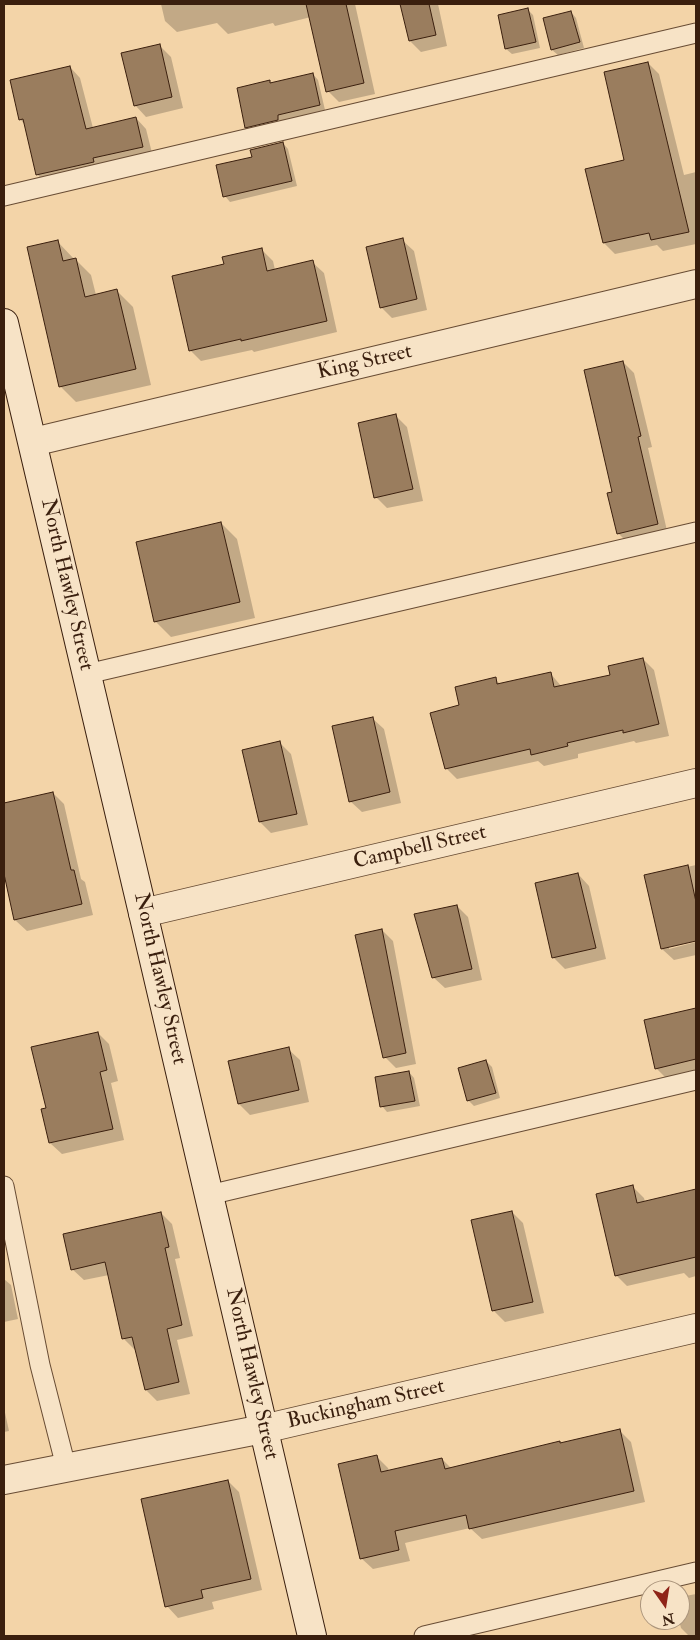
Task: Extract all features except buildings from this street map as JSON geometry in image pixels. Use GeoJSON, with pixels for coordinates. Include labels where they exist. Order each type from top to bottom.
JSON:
{"type":"FeatureCollection","features":[{"type":"Feature","properties":{"kind":"street","name":"King Street"},"geometry":{"type":"LineString","coordinates":[[33,442],[696,284]]}},
{"type":"Feature","properties":{"kind":"street","name":"North Hawley Street"},"geometry":{"type":"LineString","coordinates":[[4,323],[10,371],[33,442],[312,1636]]}},
{"type":"Feature","properties":{"kind":"street","name":"Campbell Street"},"geometry":{"type":"LineString","coordinates":[[143,913],[696,783]]}},
{"type":"Feature","properties":{"kind":"street","name":"Buckingham Street"},"geometry":{"type":"LineString","coordinates":[[4,1480],[263,1429],[696,1328]]}},
{"type":"Feature","properties":{"kind":"lane"},"geometry":{"type":"LineString","coordinates":[[4,196],[696,33]]}},
{"type":"Feature","properties":{"kind":"lane"},"geometry":{"type":"LineString","coordinates":[[87,674],[696,532]]}},
{"type":"Feature","properties":{"kind":"lane"},"geometry":{"type":"LineString","coordinates":[[209,1195],[696,1080]]}},
{"type":"Feature","properties":{"kind":"lane"},"geometry":{"type":"LineString","coordinates":[[4,1186],[40,1365],[66,1467]]}},
{"type":"Feature","properties":{"kind":"lane"},"geometry":{"type":"LineString","coordinates":[[424,1636],[696,1572]]}}]}
